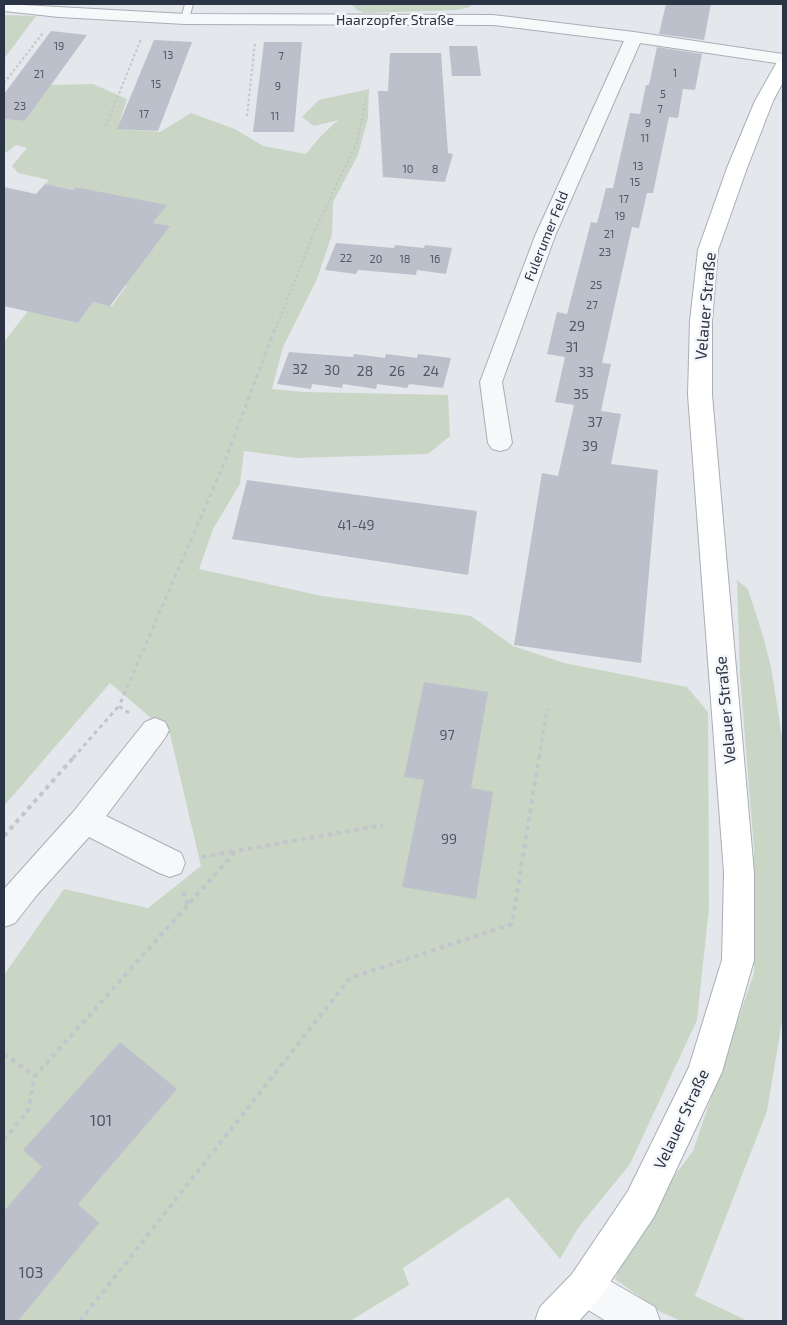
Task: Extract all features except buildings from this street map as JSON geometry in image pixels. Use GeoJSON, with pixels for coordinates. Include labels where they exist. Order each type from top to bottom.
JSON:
{"type":"FeatureCollection","features":[{"type":"Feature","properties":{"kind":"main road","name":"Velauer Straße"},"geometry":{"type":"LineString","coordinates":[[554,1321],[585,1287],[640,1204],[705,1072],[738,960],[738,873],[700,395],[701,321],[708,250],[736,168],[764,101],[783,66]]}},
{"type":"Feature","properties":{"kind":"street","name":"Haarzopfer Straße"},"geometry":{"type":"LineString","coordinates":[[4,6],[33,6],[59,12],[149,17],[187,11],[258,19],[339,12],[494,12],[634,37],[783,59]]}},
{"type":"Feature","properties":{"kind":"street","name":"Fulerumer Feld"},"geometry":{"type":"LineString","coordinates":[[500,443],[491,382],[545,236],[634,37]]}},
{"type":"Feature","properties":{"kind":"street"},"geometry":{"type":"LineString","coordinates":[[4,913],[26,885],[85,820],[155,730]]}},
{"type":"Feature","properties":{"kind":"street"},"geometry":{"type":"LineString","coordinates":[[85,820],[170,863]]}},
{"type":"Feature","properties":{"kind":"street"},"geometry":{"type":"LineString","coordinates":[[585,1287],[641,1321]]}},
{"type":"Feature","properties":{"kind":"path"},"geometry":{"type":"LineString","coordinates":[[4,83],[59,12]]}},
{"type":"Feature","properties":{"kind":"path"},"geometry":{"type":"LineString","coordinates":[[106,126],[149,17]]}},
{"type":"Feature","properties":{"kind":"path"},"geometry":{"type":"LineString","coordinates":[[247,116],[258,19]]}},
{"type":"Feature","properties":{"kind":"path"},"geometry":{"type":"LineString","coordinates":[[4,836],[119,706],[223,466],[315,230],[357,142],[366,99]]}},
{"type":"Feature","properties":{"kind":"path"},"geometry":{"type":"LineString","coordinates":[[119,706],[155,730]]}},
{"type":"Feature","properties":{"kind":"path"},"geometry":{"type":"LineString","coordinates":[[80,1321],[350,978],[512,924],[547,709]]}},
{"type":"Feature","properties":{"kind":"path"},"geometry":{"type":"LineString","coordinates":[[4,1140],[28,1111],[35,1076],[236,851],[383,825]]}},
{"type":"Feature","properties":{"kind":"path"},"geometry":{"type":"LineString","coordinates":[[4,1054],[35,1076]]}},
{"type":"Feature","properties":{"kind":"green space"},"geometry":{"type":"Polygon","coordinates":[[[351,4],[471,4],[470,7],[458,10],[364,13],[357,10],[351,4]]]}},
{"type":"Feature","properties":{"kind":"green space"},"geometry":{"type":"Polygon","coordinates":[[[4,15],[36,16],[4,59],[4,15]]]}},
{"type":"Feature","properties":{"kind":"green space"},"geometry":{"type":"Polygon","coordinates":[[[93,84],[127,99],[118,127],[121,129],[160,132],[191,113],[235,129],[263,146],[306,154],[338,120],[314,126],[302,117],[319,100],[369,89],[368,118],[358,155],[333,202],[332,235],[317,279],[283,347],[272,389],[304,392],[448,395],[450,436],[428,454],[296,458],[244,451],[240,484],[213,529],[199,569],[322,596],[471,616],[513,646],[564,663],[687,687],[708,712],[709,908],[697,1020],[630,1164],[578,1228],[560,1259],[508,1197],[403,1268],[409,1285],[350,1321],[4,1321],[4,975],[64,889],[148,908],[201,866],[170,734],[110,683],[4,806],[4,342],[28,311],[78,323],[93,302],[112,306],[127,285],[109,281],[169,226],[153,223],[166,205],[76,187],[73,190],[45,184],[49,180],[18,173],[12,166],[27,148],[16,145],[7,152],[4,152],[4,119],[25,121],[51,85],[93,84]]]}},
{"type":"Feature","properties":{"kind":"green space"},"geometry":{"type":"Polygon","coordinates":[[[737,580],[748,589],[763,636],[771,667],[783,743],[783,1015],[767,1111],[695,1296],[748,1321],[681,1321],[661,1312],[615,1279],[643,1218],[693,1151],[754,973],[754,849],[740,675],[737,580]]]}}]}
